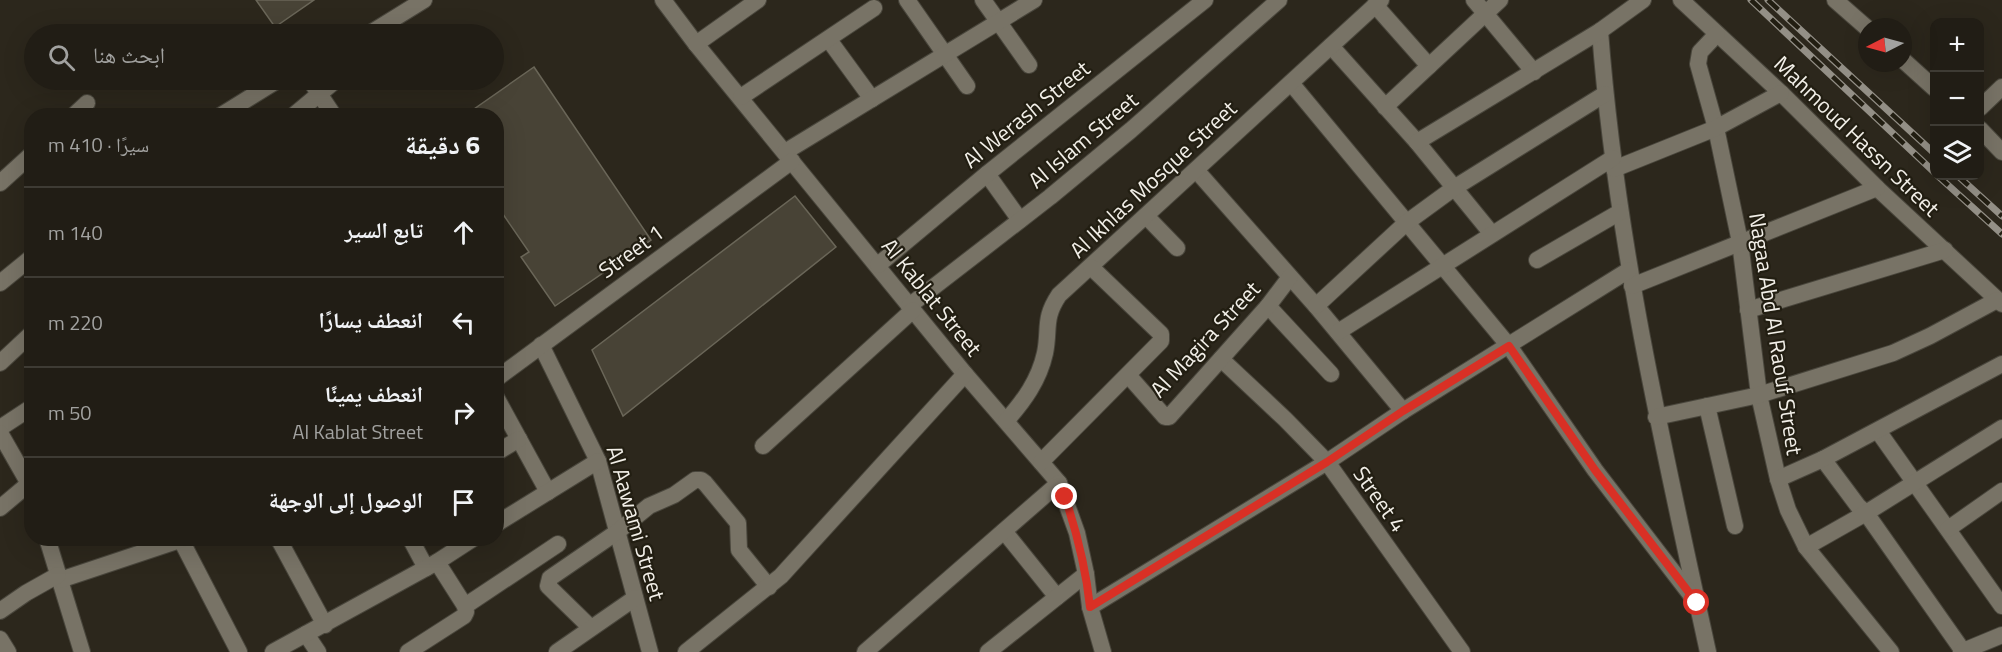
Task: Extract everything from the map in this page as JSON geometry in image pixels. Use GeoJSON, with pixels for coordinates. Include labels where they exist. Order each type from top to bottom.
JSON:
{"type":"FeatureCollection","features":[{"type":"Feature","properties":{"kind":"street"},"geometry":{"type":"LineString","coordinates":[[385,24],[423,0]]}},
{"type":"Feature","properties":{"kind":"street","name":"Al Kablat Street"},"geometry":{"type":"LineString","coordinates":[[663,0],[696,44],[965,374],[1059,483],[1077,533],[1090,607],[1103,652]]}},
{"type":"Feature","properties":{"kind":"street"},"geometry":{"type":"LineString","coordinates":[[696,44],[759,0]]}},
{"type":"Feature","properties":{"kind":"street"},"geometry":{"type":"LineString","coordinates":[[907,0],[967,86]]}},
{"type":"Feature","properties":{"kind":"street"},"geometry":{"type":"LineString","coordinates":[[983,0],[1029,65]]}},
{"type":"Feature","properties":{"kind":"street","name":"Street 1"},"geometry":{"type":"LineString","coordinates":[[504,373],[789,157],[872,99],[1034,0]]}},
{"type":"Feature","properties":{"kind":"street","name":"Al Werash Street"},"geometry":{"type":"LineString","coordinates":[[878,265],[987,174],[1205,0]]}},
{"type":"Feature","properties":{"kind":"street","name":"Al Islam Street"},"geometry":{"type":"LineString","coordinates":[[763,446],[911,308],[1131,130],[1279,0]]}},
{"type":"Feature","properties":{"kind":"street"},"geometry":{"type":"LineString","coordinates":[[1474,0],[1534,72]]}},
{"type":"Feature","properties":{"kind":"street"},"geometry":{"type":"LineString","coordinates":[[1385,107],[1500,0]]}},
{"type":"Feature","properties":{"kind":"street"},"geometry":{"type":"LineString","coordinates":[[1417,142],[1600,31],[1644,0]]}},
{"type":"Feature","properties":{"kind":"street","name":"Mahmoud Hassn Street"},"geometry":{"type":"LineString","coordinates":[[1681,0],[2000,302]]}},
{"type":"Feature","properties":{"kind":"street"},"geometry":{"type":"LineString","coordinates":[[1835,0],[1858,20]]}},
{"type":"Feature","properties":{"kind":"street"},"geometry":{"type":"LineString","coordinates":[[1378,3],[1429,66]]}},
{"type":"Feature","properties":{"kind":"street","name":"Al Ikhlas Mosque Street"},"geometry":{"type":"LineString","coordinates":[[1006,421],[1024,401],[1037,378],[1045,352],[1047,320],[1059,295],[1378,3]]}},
{"type":"Feature","properties":{"kind":"street"},"geometry":{"type":"LineString","coordinates":[[741,97],[874,8]]}},
{"type":"Feature","properties":{"kind":"street"},"geometry":{"type":"LineString","coordinates":[[1600,31],[1613,164],[1630,278],[1656,417],[1708,652]]}},
{"type":"Feature","properties":{"kind":"street","name":"Nagaa Abd Al Raouf Street"},"geometry":{"type":"LineString","coordinates":[[1717,34],[1700,52],[1698,64],[1716,128],[1740,242],[1759,395],[1778,479],[1788,510],[1806,547],[1891,652]]}},
{"type":"Feature","properties":{"kind":"street"},"geometry":{"type":"LineString","coordinates":[[829,40],[872,99]]}},
{"type":"Feature","properties":{"kind":"street"},"geometry":{"type":"LineString","coordinates":[[1331,46],[1417,142],[1492,234]]}},
{"type":"Feature","properties":{"kind":"street"},"geometry":{"type":"LineString","coordinates":[[1912,68],[1930,84]]}},
{"type":"Feature","properties":{"kind":"street"},"geometry":{"type":"LineString","coordinates":[[1290,83],[1509,346],[1595,470],[1697,603]]}},
{"type":"Feature","properties":{"kind":"street"},"geometry":{"type":"LineString","coordinates":[[1984,104],[2002,87]]}},
{"type":"Feature","properties":{"kind":"street"},"geometry":{"type":"LineString","coordinates":[[244,108],[266,90]]}},
{"type":"Feature","properties":{"kind":"street"},"geometry":{"type":"LineString","coordinates":[[317,90],[329,108]]}},
{"type":"Feature","properties":{"kind":"street"},"geometry":{"type":"LineString","coordinates":[[303,108],[325,90]]}},
{"type":"Feature","properties":{"kind":"street"},"geometry":{"type":"LineString","coordinates":[[1338,332],[1492,234],[1613,164],[1716,128],[1781,93]]}},
{"type":"Feature","properties":{"kind":"street"},"geometry":{"type":"LineString","coordinates":[[1316,306],[1406,222],[1454,188],[1605,94]]}},
{"type":"Feature","properties":{"kind":"street"},"geometry":{"type":"LineString","coordinates":[[82,108],[87,103]]}},
{"type":"Feature","properties":{"kind":"street"},"geometry":{"type":"LineString","coordinates":[[1984,133],[2002,152]]}},
{"type":"Feature","properties":{"kind":"street"},"geometry":{"type":"LineString","coordinates":[[0,183],[24,161]]}},
{"type":"Feature","properties":{"kind":"street"},"geometry":{"type":"LineString","coordinates":[[1196,170],[1316,306],[1403,411]]}},
{"type":"Feature","properties":{"kind":"street"},"geometry":{"type":"LineString","coordinates":[[987,174],[1020,220]]}},
{"type":"Feature","properties":{"kind":"street"},"geometry":{"type":"LineString","coordinates":[[1090,607],[1327,462],[1403,411],[1509,346],[1630,278],[1740,242],[1877,188]]}},
{"type":"Feature","properties":{"kind":"street"},"geometry":{"type":"LineString","coordinates":[[1537,260],[1620,212]]}},
{"type":"Feature","properties":{"kind":"street"},"geometry":{"type":"LineString","coordinates":[[1146,216],[1177,248]]}},
{"type":"Feature","properties":{"kind":"street"},"geometry":{"type":"LineString","coordinates":[[1748,310],[1945,250]]}},
{"type":"Feature","properties":{"kind":"street"},"geometry":{"type":"LineString","coordinates":[[0,283],[24,264]]}},
{"type":"Feature","properties":{"kind":"street"},"geometry":{"type":"LineString","coordinates":[[1041,462],[1161,341],[1161,334],[1091,267]]}},
{"type":"Feature","properties":{"kind":"street","name":"Al Magira Street"},"geometry":{"type":"LineString","coordinates":[[1128,375],[1167,417],[1172,416],[1268,306],[1290,277]]}},
{"type":"Feature","properties":{"kind":"street"},"geometry":{"type":"LineString","coordinates":[[1656,417],[1759,395],[1911,346],[2000,302]]}},
{"type":"Feature","properties":{"kind":"street"},"geometry":{"type":"LineString","coordinates":[[1268,306],[1331,374]]}},
{"type":"Feature","properties":{"kind":"street"},"geometry":{"type":"LineString","coordinates":[[0,363],[24,340]]}},
{"type":"Feature","properties":{"kind":"street","name":"Al Aawami Street"},"geometry":{"type":"LineString","coordinates":[[541,345],[598,461],[650,652]]}},
{"type":"Feature","properties":{"kind":"street","name":"Street 4"},"geometry":{"type":"LineString","coordinates":[[1221,359],[1327,462],[1462,652]]}},
{"type":"Feature","properties":{"kind":"street"},"geometry":{"type":"LineString","coordinates":[[1778,479],[1878,431],[2002,364]]}},
{"type":"Feature","properties":{"kind":"street"},"geometry":{"type":"LineString","coordinates":[[686,652],[770,587],[965,374]]}},
{"type":"Feature","properties":{"kind":"street"},"geometry":{"type":"LineString","coordinates":[[1707,406],[1735,526]]}},
{"type":"Feature","properties":{"kind":"street"},"geometry":{"type":"LineString","coordinates":[[504,412],[548,492]]}},
{"type":"Feature","properties":{"kind":"street"},"geometry":{"type":"LineString","coordinates":[[24,413],[0,431],[24,472]]}},
{"type":"Feature","properties":{"kind":"street"},"geometry":{"type":"LineString","coordinates":[[1806,547],[1866,513],[2002,428]]}},
{"type":"Feature","properties":{"kind":"street"},"geometry":{"type":"LineString","coordinates":[[1878,431],[2002,606]]}},
{"type":"Feature","properties":{"kind":"street"},"geometry":{"type":"LineString","coordinates":[[504,448],[519,439]]}},
{"type":"Feature","properties":{"kind":"street"},"geometry":{"type":"LineString","coordinates":[[1823,459],[1858,506],[1866,513],[1962,652],[2002,635]]}},
{"type":"Feature","properties":{"kind":"street"},"geometry":{"type":"LineString","coordinates":[[504,519],[598,461]]}},
{"type":"Feature","properties":{"kind":"street"},"geometry":{"type":"LineString","coordinates":[[591,628],[550,588],[548,583],[550,578],[617,532],[649,506],[674,495],[695,480],[701,480],[738,523],[739,550],[770,587]]}},
{"type":"Feature","properties":{"kind":"street"},"geometry":{"type":"LineString","coordinates":[[865,652],[1059,483]]}},
{"type":"Feature","properties":{"kind":"street"},"geometry":{"type":"LineString","coordinates":[[0,508],[24,489]]}},
{"type":"Feature","properties":{"kind":"street"},"geometry":{"type":"LineString","coordinates":[[1948,529],[2002,491]]}},
{"type":"Feature","properties":{"kind":"street"},"geometry":{"type":"LineString","coordinates":[[1004,531],[1057,597]]}},
{"type":"Feature","properties":{"kind":"street"},"geometry":{"type":"LineString","coordinates":[[465,606],[558,544]]}},
{"type":"Feature","properties":{"kind":"street"},"geometry":{"type":"LineString","coordinates":[[49,546],[82,652]]}},
{"type":"Feature","properties":{"kind":"street"},"geometry":{"type":"LineString","coordinates":[[0,611],[26,593],[59,577],[158,546]]}},
{"type":"Feature","properties":{"kind":"street"},"geometry":{"type":"LineString","coordinates":[[184,546],[239,652]]}},
{"type":"Feature","properties":{"kind":"street"},"geometry":{"type":"LineString","coordinates":[[282,546],[325,625]]}},
{"type":"Feature","properties":{"kind":"street"},"geometry":{"type":"LineString","coordinates":[[408,652],[464,616],[466,612],[465,606],[416,546]]}},
{"type":"Feature","properties":{"kind":"street"},"geometry":{"type":"LineString","coordinates":[[273,652],[325,625],[461,546]]}},
{"type":"Feature","properties":{"kind":"street"},"geometry":{"type":"LineString","coordinates":[[988,652],[1086,574]]}},
{"type":"Feature","properties":{"kind":"street"},"geometry":{"type":"LineString","coordinates":[[557,652],[635,598]]}},
{"type":"Feature","properties":{"kind":"street"},"geometry":{"type":"LineString","coordinates":[[306,633],[318,652]]}},
{"type":"Feature","properties":{"kind":"street"},"geometry":{"type":"LineString","coordinates":[[0,639],[8,652]]}},
{"type":"Feature","properties":{"kind":"building"},"geometry":{"type":"Polygon","coordinates":[[[256,0],[314,0],[279,24],[273,24],[256,0]]]}},
{"type":"Feature","properties":{"kind":"building"},"geometry":{"type":"Polygon","coordinates":[[[534,67],[651,240],[555,306],[521,257],[529,252],[504,216],[504,108],[475,108],[534,67]]]}},
{"type":"Feature","properties":{"kind":"building"},"geometry":{"type":"Polygon","coordinates":[[[795,196],[836,247],[623,416],[592,350],[795,196]]]}},
{"type":"Feature","properties":{"kind":"railway"},"geometry":{"type":"LineString","coordinates":[[1751,0],[1930,168]]}},
{"type":"Feature","properties":{"kind":"railway"},"geometry":{"type":"LineString","coordinates":[[1768,0],[1930,149]]}},
{"type":"Feature","properties":{"kind":"railway"},"geometry":{"type":"LineString","coordinates":[[1942,180],[2002,234]]}},
{"type":"Feature","properties":{"kind":"railway"},"geometry":{"type":"LineString","coordinates":[[1962,180],[2002,216]]}},
{"type":"Feature","properties":{"kind":"route"},"geometry":{"type":"LineString","coordinates":[[1065,497],[1077,533],[1090,607],[1327,462],[1403,411],[1509,346],[1595,470],[1697,603]]}}]}
